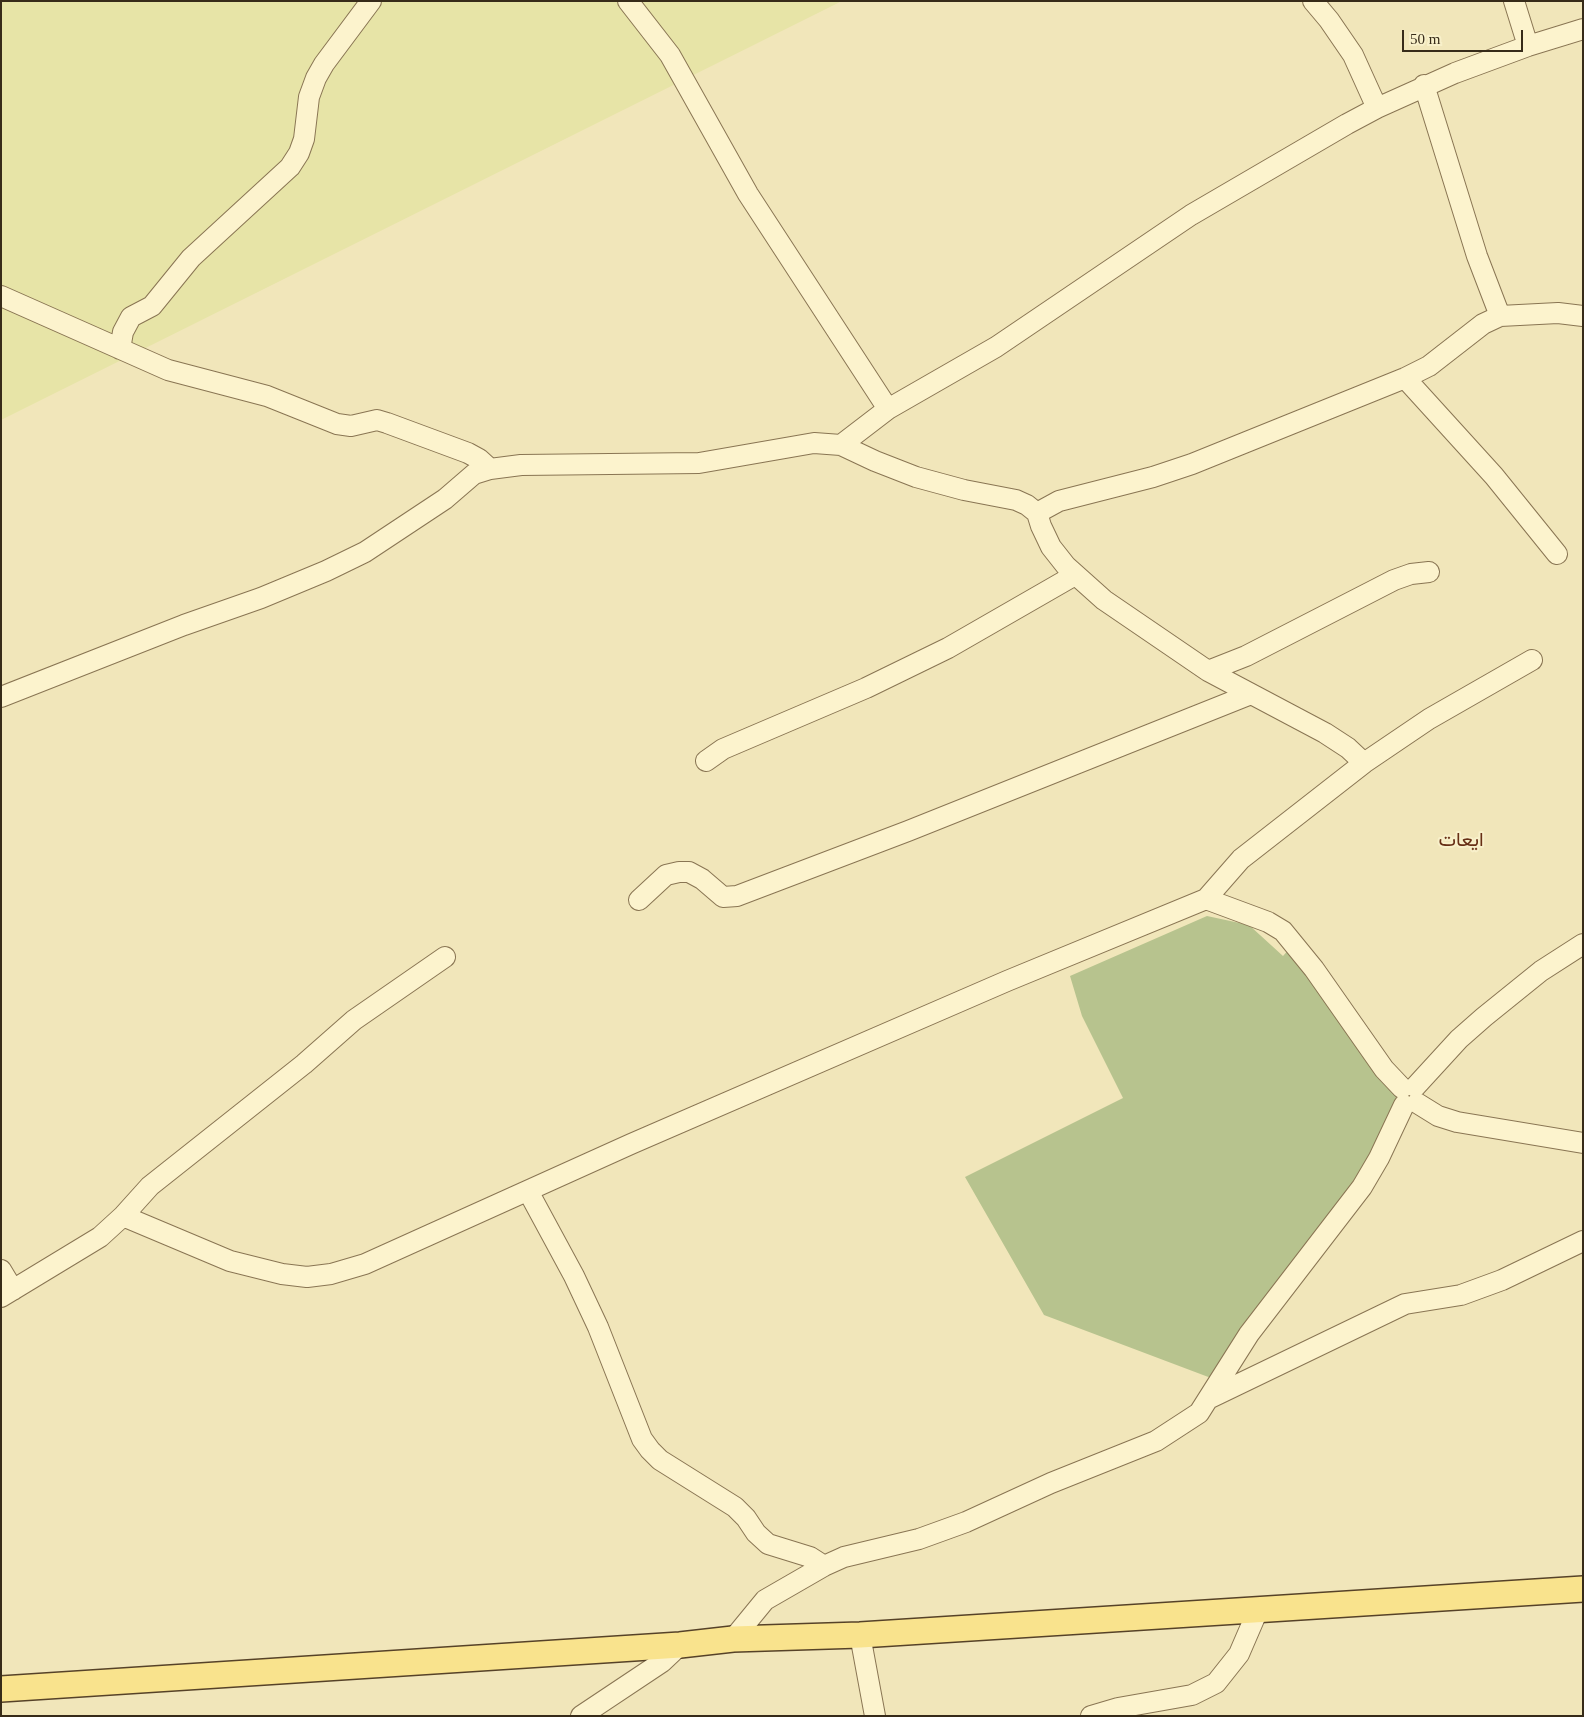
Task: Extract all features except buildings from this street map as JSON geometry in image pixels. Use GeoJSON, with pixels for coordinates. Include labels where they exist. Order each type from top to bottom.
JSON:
{"type":"FeatureCollection","features":[{"type":"Feature","properties":{"kind":"main road"},"geometry":{"type":"LineString","coordinates":[[1,1689],[680,1645],[733,1639],[860,1635],[1583,1589]]}},
{"type":"Feature","properties":{"kind":"street"},"geometry":{"type":"LineString","coordinates":[[120,349],[123,332],[131,317],[152,306],[191,258],[290,166],[299,153],[304,139],[309,96],[316,78],[324,64],[371,1]]}},
{"type":"Feature","properties":{"kind":"street"},"geometry":{"type":"LineString","coordinates":[[628,1],[670,55],[748,194],[888,409]]}},
{"type":"Feature","properties":{"kind":"street"},"geometry":{"type":"LineString","coordinates":[[1313,1],[1329,20],[1353,55],[1377,108]]}},
{"type":"Feature","properties":{"kind":"street"},"geometry":{"type":"LineString","coordinates":[[1514,1],[1528,46]]}},
{"type":"Feature","properties":{"kind":"street"},"geometry":{"type":"LineString","coordinates":[[841,445],[888,409],[996,347],[1192,215],[1377,108],[1424,86],[1528,46],[1583,29]]}},
{"type":"Feature","properties":{"kind":"street"},"geometry":{"type":"LineString","coordinates":[[1424,86],[1477,256],[1500,316]]}},
{"type":"Feature","properties":{"kind":"street"},"geometry":{"type":"LineString","coordinates":[[1,296],[168,370],[267,396],[337,424],[351,426],[377,420],[387,423],[468,454],[479,459],[490,469]]}},
{"type":"Feature","properties":{"kind":"street"},"geometry":{"type":"LineString","coordinates":[[1038,513],[1059,500],[1153,477],[1192,464],[1405,378],[1429,366],[1483,324],[1500,316],[1558,313],[1583,316]]}},
{"type":"Feature","properties":{"kind":"street"},"geometry":{"type":"LineString","coordinates":[[1405,378],[1494,476],[1557,554]]}},
{"type":"Feature","properties":{"kind":"street"},"geometry":{"type":"LineString","coordinates":[[1,698],[326,571],[365,552],[418,518],[474,474],[490,469],[521,465],[699,463],[814,443],[841,445],[895,470],[964,490],[1016,500],[1038,513],[1041,526],[1051,547],[1075,575],[1136,624],[1208,671],[1325,733],[1348,748],[1364,763]]}},
{"type":"Feature","properties":{"kind":"street"},"geometry":{"type":"LineString","coordinates":[[1208,671],[1246,656],[1394,580],[1411,574],[1429,572]]}},
{"type":"Feature","properties":{"kind":"street"},"geometry":{"type":"LineString","coordinates":[[706,761],[723,750],[866,688],[948,648],[1075,575]]}},
{"type":"Feature","properties":{"kind":"street"},"geometry":{"type":"LineString","coordinates":[[123,1216],[230,1261],[282,1274],[307,1277],[330,1274],[365,1264],[445,1226],[998,985],[1206,899],[1241,859],[1364,763],[1429,719],[1532,660]]}},
{"type":"Feature","properties":{"kind":"street"},"geometry":{"type":"LineString","coordinates":[[638,900],[666,875],[679,872],[689,872],[695,875],[723,897],[737,896],[908,831],[1251,694]]}},
{"type":"Feature","properties":{"kind":"street"},"geometry":{"type":"LineString","coordinates":[[1206,899],[1268,922],[1283,931],[1314,969],[1384,1070],[1409,1096],[1438,1116],[1457,1122],[1583,1142]]}},
{"type":"Feature","properties":{"kind":"street"},"geometry":{"type":"LineString","coordinates":[[733,1639],[765,1600],[824,1566],[844,1557],[919,1539],[966,1522],[1044,1486],[1156,1441],[1199,1414],[1248,1334],[1362,1187],[1379,1158],[1409,1096],[1459,1039],[1484,1017],[1541,971],[1583,944]]}},
{"type":"Feature","properties":{"kind":"street"},"geometry":{"type":"LineString","coordinates":[[1,1270],[7,1293],[100,1237],[123,1216],[150,1186],[304,1064],[354,1020],[445,957]]}},
{"type":"Feature","properties":{"kind":"street"},"geometry":{"type":"LineString","coordinates":[[528,1191],[578,1284],[598,1327],[642,1439],[650,1450],[660,1460],[735,1507],[746,1518],[756,1533],[768,1544],[810,1557],[824,1566]]}},
{"type":"Feature","properties":{"kind":"street"},"geometry":{"type":"LineString","coordinates":[[1210,1398],[1405,1304],[1461,1296],[1502,1280],[1583,1241]]}},
{"type":"Feature","properties":{"kind":"street"},"geometry":{"type":"LineString","coordinates":[[1091,1716],[1118,1708],[1192,1695],[1216,1683],[1239,1654],[1258,1610]]}},
{"type":"Feature","properties":{"kind":"street"},"geometry":{"type":"LineString","coordinates":[[860,1635],[875,1716]]}},
{"type":"Feature","properties":{"kind":"street"},"geometry":{"type":"LineString","coordinates":[[581,1716],[647,1673],[680,1645]]}},
{"type":"Feature","properties":{"kind":"shaded area"},"geometry":{"type":"Polygon","coordinates":[[[1,1],[842,1],[1,420],[1,1]]]}},
{"type":"Feature","properties":{"kind":"green space"},"geometry":{"type":"Polygon","coordinates":[[[1207,916],[1249,925],[1283,956],[1291,947],[1397,1095],[1380,1154],[1211,1378],[1044,1315],[965,1177],[1123,1098],[1082,1016],[1070,976],[1207,916]]]}},
{"type":"Feature","properties":{"kind":"district","name":"ايعات"},"geometry":{"type":"Point","coordinates":[1461,843]}}]}
